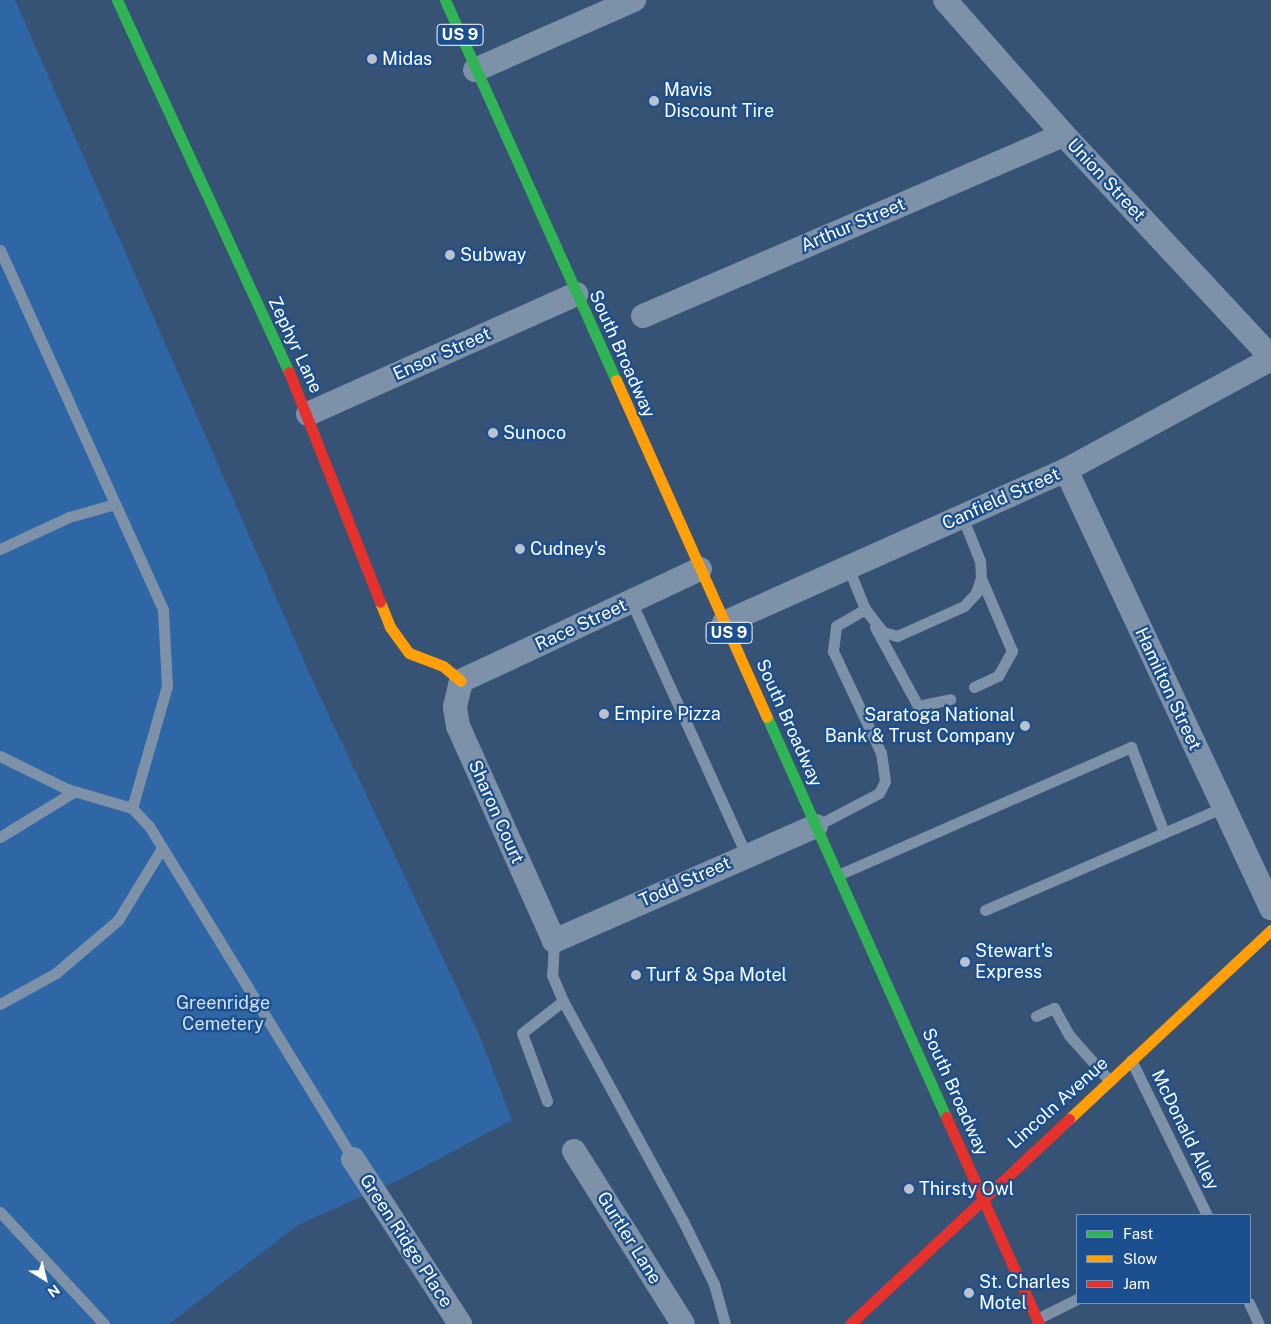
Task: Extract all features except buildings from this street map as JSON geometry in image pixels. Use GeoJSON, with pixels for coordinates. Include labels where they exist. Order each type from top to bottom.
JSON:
{"type":"FeatureCollection","features":[{"type":"Feature","properties":{"kind":"main road","name":"Zephyr Lane"},"geometry":{"type":"LineString","coordinates":[[117,0],[308,414],[390,627],[409,653],[443,666],[461,681]]}},
{"type":"Feature","properties":{"kind":"main road","name":"South Broadway"},"geometry":{"type":"LineString","coordinates":[[445,0],[1038,1322]]}},
{"type":"Feature","properties":{"kind":"main road","name":"Lincoln Avenue"},"geometry":{"type":"LineString","coordinates":[[850,1324],[982,1196],[1271,930]]}},
{"type":"Feature","properties":{"kind":"street"},"geometry":{"type":"LineString","coordinates":[[475,70],[634,0]]}},
{"type":"Feature","properties":{"kind":"street","name":"Union Street"},"geometry":{"type":"LineString","coordinates":[[945,0],[1064,135],[1271,358]]}},
{"type":"Feature","properties":{"kind":"street","name":"Arthur Street"},"geometry":{"type":"LineString","coordinates":[[643,316],[1064,135]]}},
{"type":"Feature","properties":{"kind":"street","name":"Ensor Street"},"geometry":{"type":"LineString","coordinates":[[308,414],[576,294]]}},
{"type":"Feature","properties":{"kind":"street","name":"Canfield Street"},"geometry":{"type":"LineString","coordinates":[[724,623],[1066,470],[1271,358]]}},
{"type":"Feature","properties":{"kind":"street","name":"Hamilton Street"},"geometry":{"type":"LineString","coordinates":[[1066,470],[1271,908]]}},
{"type":"Feature","properties":{"kind":"street","name":"Race Street"},"geometry":{"type":"LineString","coordinates":[[461,681],[700,569]]}},
{"type":"Feature","properties":{"kind":"street","name":"Sharon Court"},"geometry":{"type":"LineString","coordinates":[[461,681],[455,707],[458,726],[554,940]]}},
{"type":"Feature","properties":{"kind":"street","name":"Todd Street"},"geometry":{"type":"LineString","coordinates":[[554,940],[816,826]]}},
{"type":"Feature","properties":{"kind":"street","name":"Gurtler Lane"},"geometry":{"type":"LineString","coordinates":[[574,1151],[683,1324]]}},
{"type":"Feature","properties":{"kind":"street","name":"Green Ridge Place"},"geometry":{"type":"LineString","coordinates":[[353,1159],[460,1324]]}},
{"type":"Feature","properties":{"kind":"lane"},"geometry":{"type":"LineString","coordinates":[[0,250],[163,610],[169,650],[159,727],[132,808]]}},
{"type":"Feature","properties":{"kind":"lane"},"geometry":{"type":"LineString","coordinates":[[0,549],[69,517],[115,504]]}},
{"type":"Feature","properties":{"kind":"lane"},"geometry":{"type":"LineString","coordinates":[[962,516],[980,561],[981,578],[1012,651],[998,676],[974,687]]}},
{"type":"Feature","properties":{"kind":"lane"},"geometry":{"type":"LineString","coordinates":[[848,567],[865,609],[918,706],[950,699]]}},
{"type":"Feature","properties":{"kind":"lane"},"geometry":{"type":"LineString","coordinates":[[873,624],[897,636],[915,631],[964,606],[976,593],[981,578]]}},
{"type":"Feature","properties":{"kind":"lane"},"geometry":{"type":"LineString","coordinates":[[631,601],[746,855]]}},
{"type":"Feature","properties":{"kind":"lane"},"geometry":{"type":"LineString","coordinates":[[816,826],[879,793],[885,781],[881,753],[833,651],[836,626],[865,609]]}},
{"type":"Feature","properties":{"kind":"lane"},"geometry":{"type":"LineString","coordinates":[[838,875],[1131,747],[1163,830]]}},
{"type":"Feature","properties":{"kind":"lane"},"geometry":{"type":"LineString","coordinates":[[0,756],[75,791],[132,808],[162,848],[353,1159]]}},
{"type":"Feature","properties":{"kind":"lane"},"geometry":{"type":"LineString","coordinates":[[0,837],[75,791]]}},
{"type":"Feature","properties":{"kind":"lane"},"geometry":{"type":"LineString","coordinates":[[985,910],[1163,830],[1224,808]]}},
{"type":"Feature","properties":{"kind":"lane"},"geometry":{"type":"LineString","coordinates":[[0,1004],[56,972],[118,920],[162,848]]}},
{"type":"Feature","properties":{"kind":"lane"},"geometry":{"type":"LineString","coordinates":[[554,940],[552,975],[563,1001],[691,1237],[714,1284],[724,1324]]}},
{"type":"Feature","properties":{"kind":"lane"},"geometry":{"type":"LineString","coordinates":[[547,1101],[522,1033],[563,1001]]}},
{"type":"Feature","properties":{"kind":"lane"},"geometry":{"type":"LineString","coordinates":[[1036,1016],[1054,1008],[1069,1035],[1110,1080]]}},
{"type":"Feature","properties":{"kind":"lane","name":"McDonald Alley"},"geometry":{"type":"LineString","coordinates":[[1131,1060],[1207,1214]]}},
{"type":"Feature","properties":{"kind":"lane"},"geometry":{"type":"LineString","coordinates":[[2,1220],[104,1324]]}},
{"type":"Feature","properties":{"kind":"lane"},"geometry":{"type":"LineString","coordinates":[[1038,1322],[1076,1300]]}},
{"type":"Feature","properties":{"kind":"lane"},"geometry":{"type":"LineString","coordinates":[[1249,1304],[1259,1324]]}},
{"type":"Feature","properties":{"kind":"green space","name":"Greenridge Cemetery"},"geometry":{"type":"Polygon","coordinates":[[[0,0],[15,0],[311,677],[480,1037],[512,1120],[401,1179],[298,1225],[169,1324],[0,1324],[0,0]]]}},
{"type":"Feature","properties":{"kind":"traffic: fast"},"geometry":{"type":"LineString","coordinates":[[117,0],[289,372]]}},
{"type":"Feature","properties":{"kind":"traffic: fast"},"geometry":{"type":"LineString","coordinates":[[445,0],[616,380]]}},
{"type":"Feature","properties":{"kind":"traffic: fast"},"geometry":{"type":"LineString","coordinates":[[767,717],[946,1117]]}},
{"type":"Feature","properties":{"kind":"traffic: slow"},"geometry":{"type":"LineString","coordinates":[[616,380],[767,717]]}},
{"type":"Feature","properties":{"kind":"traffic: slow"},"geometry":{"type":"LineString","coordinates":[[380,602],[390,627],[409,653],[443,666],[461,681]]}},
{"type":"Feature","properties":{"kind":"traffic: slow"},"geometry":{"type":"LineString","coordinates":[[1069,1119],[1271,930]]}},
{"type":"Feature","properties":{"kind":"traffic: jam"},"geometry":{"type":"LineString","coordinates":[[289,372],[380,602]]}},
{"type":"Feature","properties":{"kind":"traffic: jam"},"geometry":{"type":"LineString","coordinates":[[946,1117],[1039,1324]]}},
{"type":"Feature","properties":{"kind":"traffic: jam"},"geometry":{"type":"LineString","coordinates":[[850,1324],[1069,1119]]}},
{"type":"Feature","properties":{"kind":"place","name":"Midas"},"geometry":{"type":"Point","coordinates":[372,59]}},
{"type":"Feature","properties":{"kind":"place","name":"Mavis Discount Tire"},"geometry":{"type":"Point","coordinates":[654,101]}},
{"type":"Feature","properties":{"kind":"place","name":"Subway"},"geometry":{"type":"Point","coordinates":[450,255]}},
{"type":"Feature","properties":{"kind":"place","name":"Sunoco"},"geometry":{"type":"Point","coordinates":[493,433]}},
{"type":"Feature","properties":{"kind":"place","name":"Cudney's"},"geometry":{"type":"Point","coordinates":[520,549]}},
{"type":"Feature","properties":{"kind":"place","name":"Empire Pizza"},"geometry":{"type":"Point","coordinates":[604,714]}},
{"type":"Feature","properties":{"kind":"place","name":"Saratoga National Bank & Trust Company"},"geometry":{"type":"Point","coordinates":[1025,726]}},
{"type":"Feature","properties":{"kind":"place","name":"Stewart's Express"},"geometry":{"type":"Point","coordinates":[965,962]}},
{"type":"Feature","properties":{"kind":"place","name":"Turf & Spa Motel"},"geometry":{"type":"Point","coordinates":[636,975]}},
{"type":"Feature","properties":{"kind":"place","name":"Thirsty Owl"},"geometry":{"type":"Point","coordinates":[909,1189]}},
{"type":"Feature","properties":{"kind":"place","name":"St. Charles Motel"},"geometry":{"type":"Point","coordinates":[969,1293]}}]}
